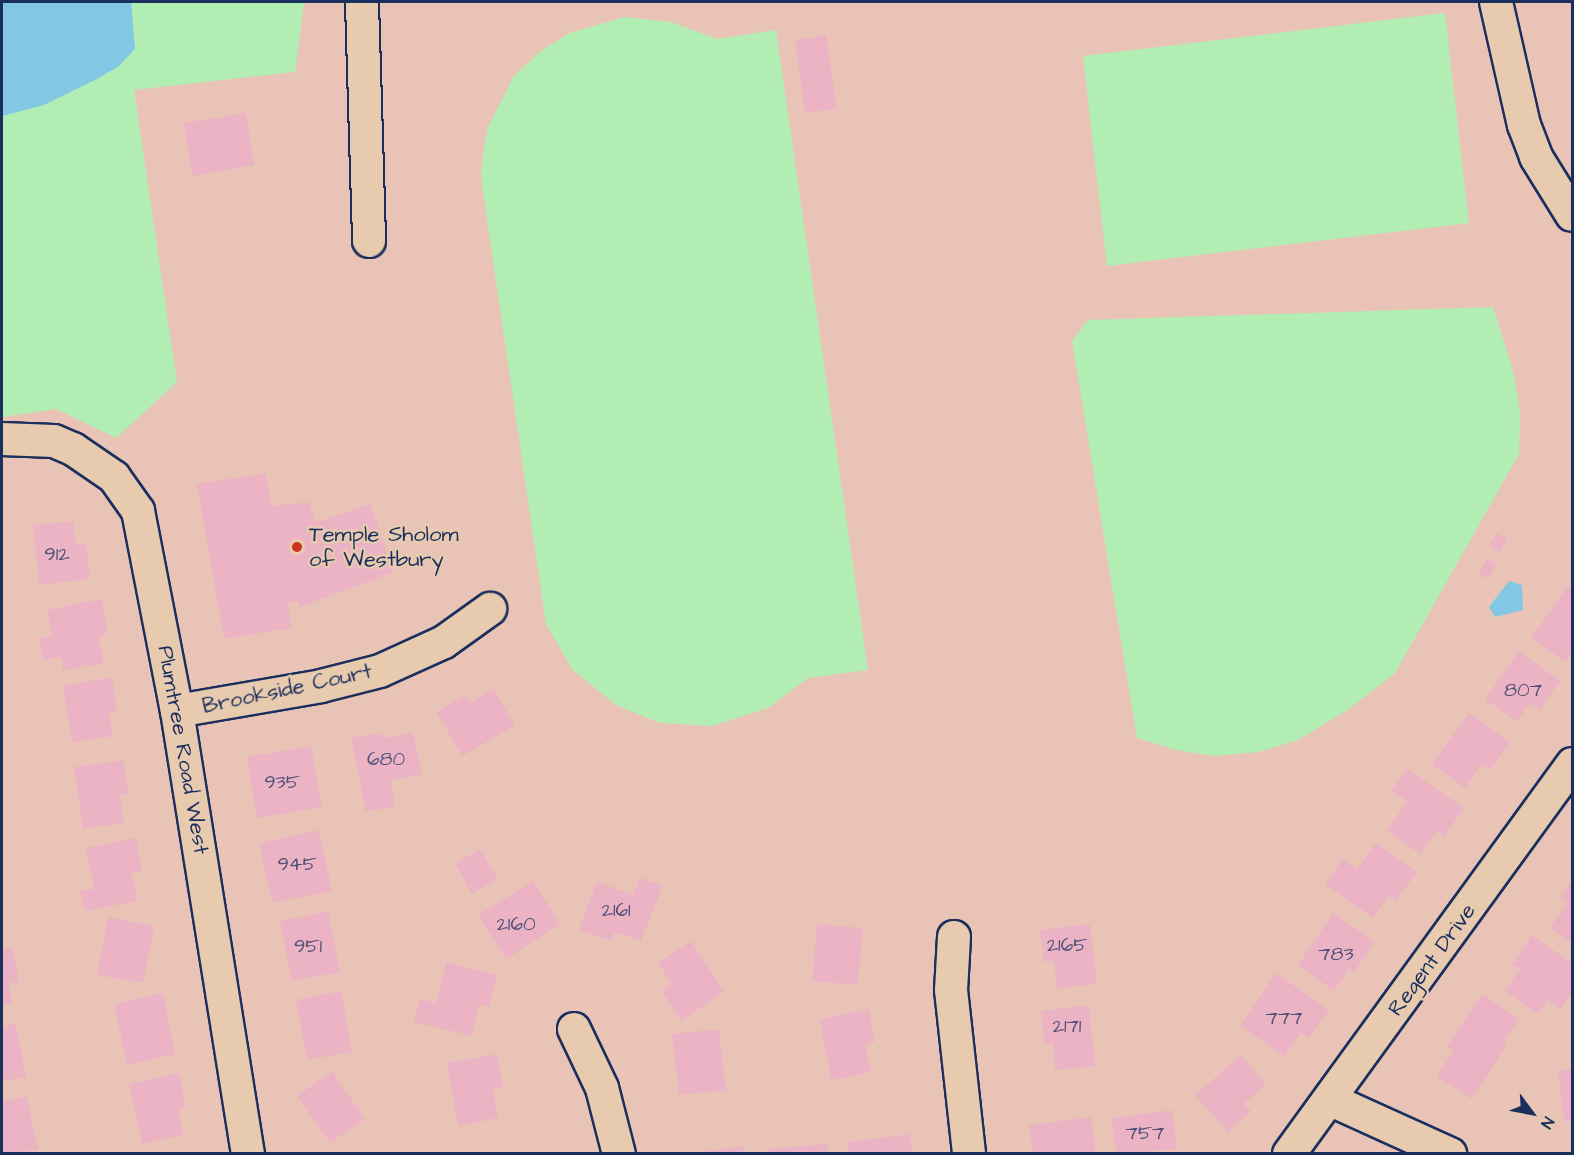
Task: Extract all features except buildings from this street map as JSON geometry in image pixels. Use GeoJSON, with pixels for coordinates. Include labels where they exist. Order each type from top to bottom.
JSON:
{"type":"FeatureCollection","features":[{"type":"Feature","properties":{"kind":"street"},"geometry":{"type":"LineString","coordinates":[[362,2],[369,241]]}},
{"type":"Feature","properties":{"kind":"street"},"geometry":{"type":"LineString","coordinates":[[1496,2],[1524,125],[1536,158],[1572,215]]}},
{"type":"Feature","properties":{"kind":"street","name":"Plumtree Road West"},"geometry":{"type":"LineString","coordinates":[[2,439],[54,441],[73,448],[114,477],[138,511],[177,711],[248,1154]]}},
{"type":"Feature","properties":{"kind":"street","name":"Brookside Court"},"geometry":{"type":"LineString","coordinates":[[177,711],[321,686],[380,671],[444,642],[490,609]]}},
{"type":"Feature","properties":{"kind":"street","name":"Regent Drive"},"geometry":{"type":"LineString","coordinates":[[1289,1154],[1331,1100],[1572,764]]}},
{"type":"Feature","properties":{"kind":"street"},"geometry":{"type":"LineString","coordinates":[[954,937],[951,990],[969,1154]]}},
{"type":"Feature","properties":{"kind":"street"},"geometry":{"type":"LineString","coordinates":[[574,1029],[602,1088],[619,1154]]}},
{"type":"Feature","properties":{"kind":"street"},"geometry":{"type":"LineString","coordinates":[[1331,1100],[1450,1154]]}},
{"type":"Feature","properties":{"kind":"green space"},"geometry":{"type":"Polygon","coordinates":[[[2,2],[304,2],[295,72],[134,90],[177,382],[116,438],[56,409],[2,417],[2,2]]]}},
{"type":"Feature","properties":{"kind":"green space"},"geometry":{"type":"Polygon","coordinates":[[[1445,13],[1469,223],[1107,266],[1083,56],[1445,13]]]}},
{"type":"Feature","properties":{"kind":"green space"},"geometry":{"type":"Polygon","coordinates":[[[624,17],[671,22],[717,39],[776,30],[868,670],[808,678],[768,708],[712,726],[660,723],[616,705],[572,669],[546,624],[483,192],[481,171],[487,129],[514,76],[542,50],[570,33],[624,17]]]}},
{"type":"Feature","properties":{"kind":"green space"},"geometry":{"type":"Polygon","coordinates":[[[1493,307],[1514,374],[1520,413],[1519,454],[1395,673],[1349,709],[1298,740],[1258,752],[1215,756],[1176,750],[1137,738],[1072,341],[1088,320],[1493,307]]]}},
{"type":"Feature","properties":{"kind":"water"},"geometry":{"type":"Polygon","coordinates":[[[2,2],[131,2],[135,49],[119,66],[99,78],[44,105],[2,116],[2,2]]]}},
{"type":"Feature","properties":{"kind":"water"},"geometry":{"type":"Polygon","coordinates":[[[1509,581],[1522,585],[1523,610],[1495,617],[1489,607],[1509,581]]]}},
{"type":"Feature","properties":{"kind":"place","name":"Temple Sholom of Westbury"},"geometry":{"type":"Point","coordinates":[297,547]}}]}
